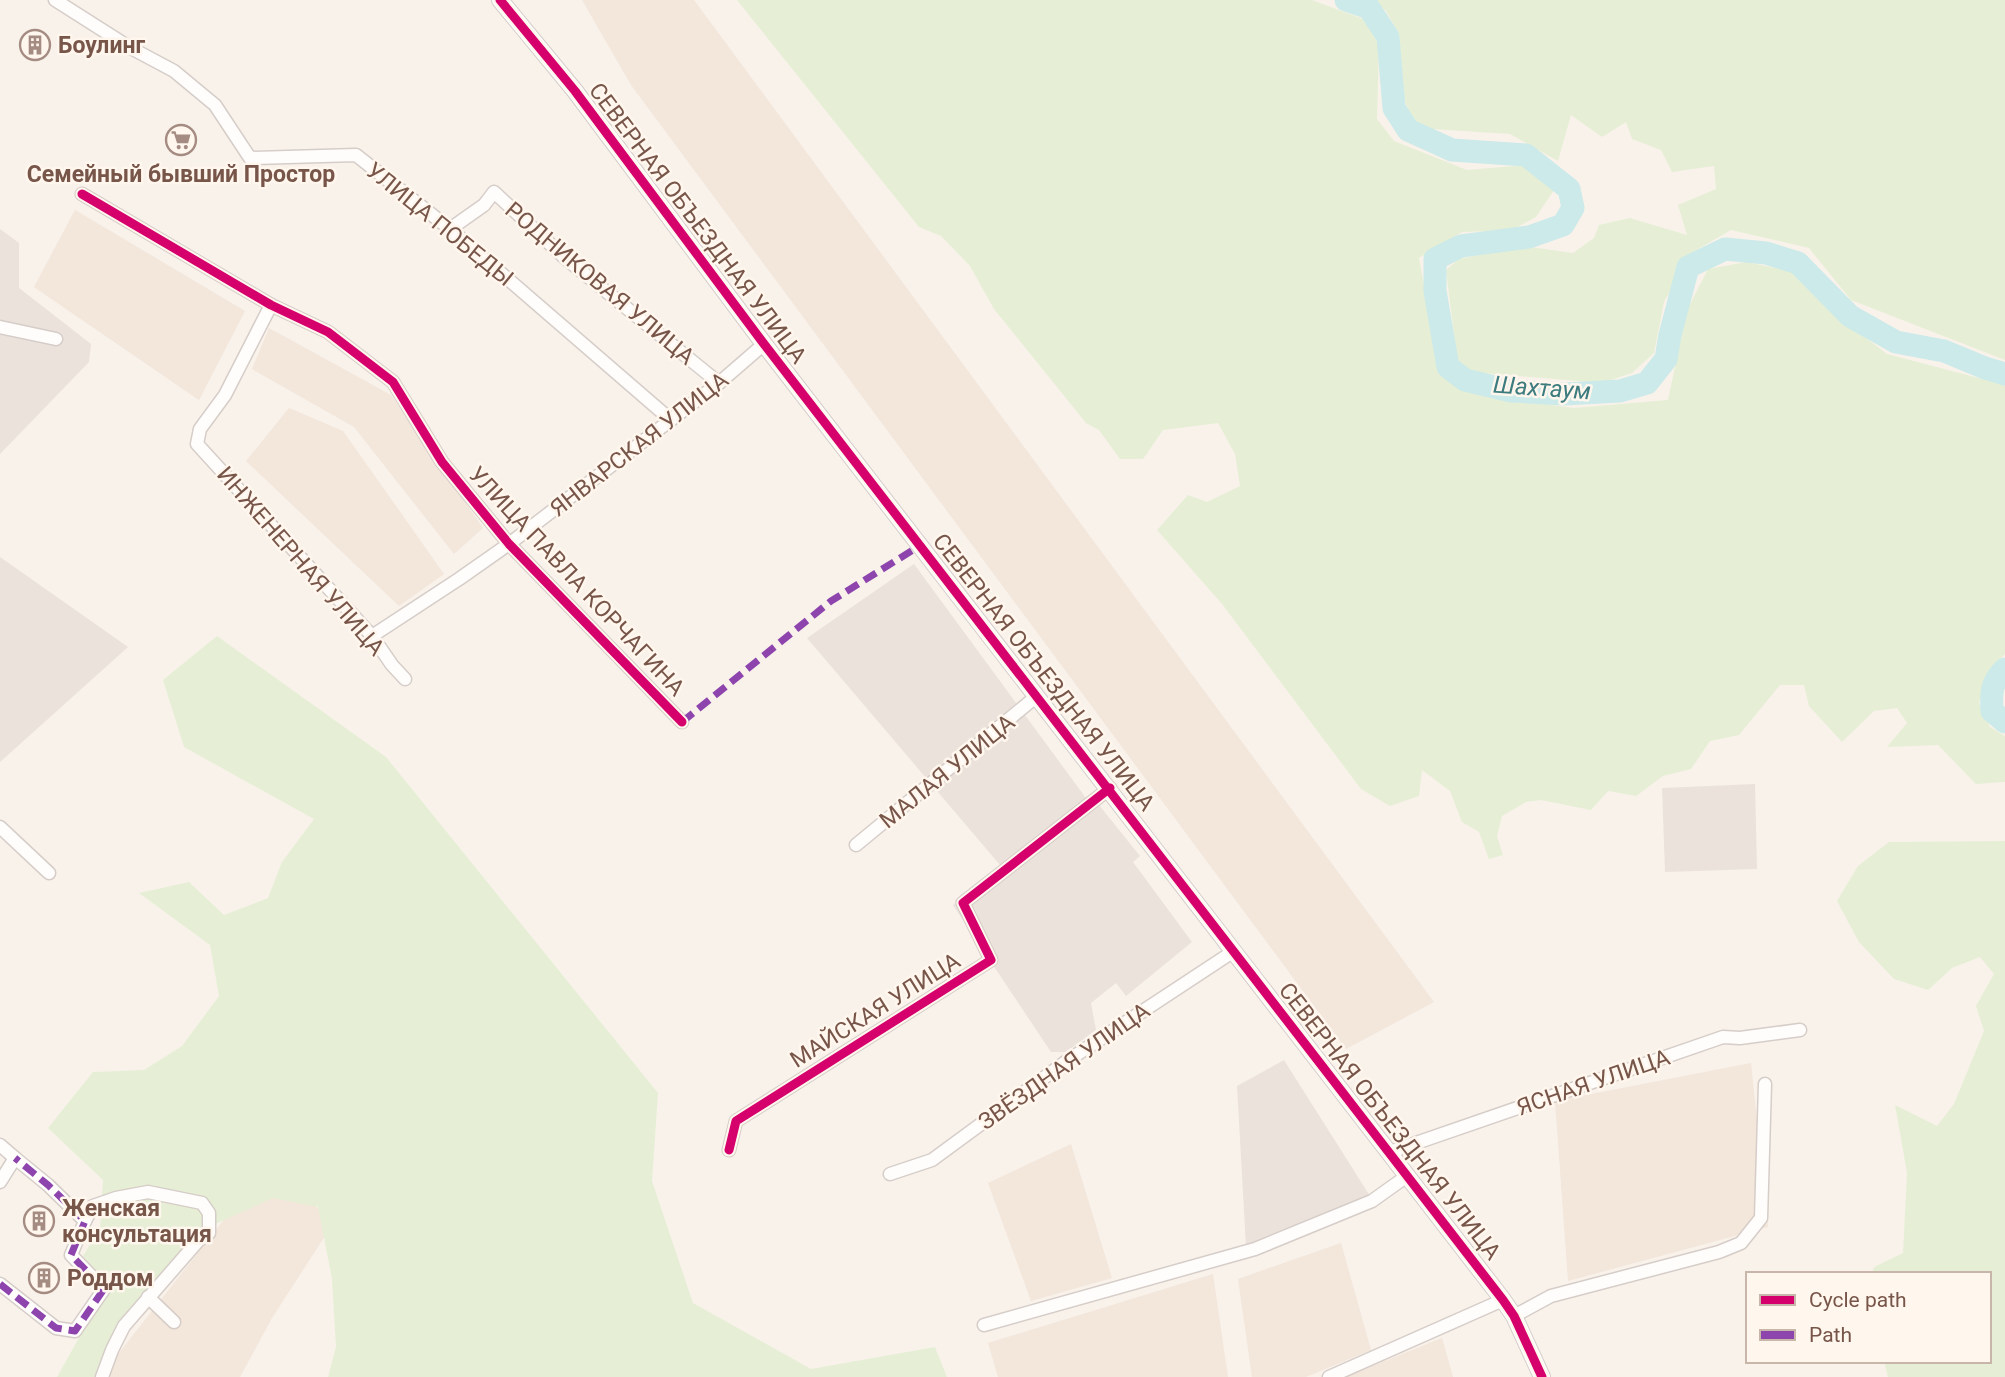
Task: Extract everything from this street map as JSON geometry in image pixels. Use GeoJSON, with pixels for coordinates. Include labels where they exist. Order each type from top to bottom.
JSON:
{"type":"FeatureCollection","features":[{"type":"Feature","properties":{"kind":"street","name":"УЛИЦА ПОБЕДЫ"},"geometry":{"type":"LineString","coordinates":[[55,0],[129,47],[174,71],[215,105],[250,158],[356,155],[450,229],[671,420]]}},
{"type":"Feature","properties":{"kind":"street","name":"СЕВЕРНАЯ ОБЪЕЗДНАЯ УЛИЦА"},"geometry":{"type":"LineString","coordinates":[[500,0],[575,91],[764,344],[1110,788],[1503,1300],[1514,1316],[1542,1377]]}},
{"type":"Feature","properties":{"kind":"street","name":"РОДНИКОВАЯ УЛИЦА"},"geometry":{"type":"LineString","coordinates":[[450,229],[484,205],[494,192],[565,258],[719,383]]}},
{"type":"Feature","properties":{"kind":"street","name":"УЛИЦА ПАВЛА КОРЧАГИНА"},"geometry":{"type":"LineString","coordinates":[[82,194],[271,305],[328,332],[393,383],[442,463],[509,544],[682,722]]}},
{"type":"Feature","properties":{"kind":"street","name":"ИНЖЕНЕРНАЯ УЛИЦА"},"geometry":{"type":"LineString","coordinates":[[271,305],[225,395],[200,429],[197,444],[372,636],[391,664],[405,678]]}},
{"type":"Feature","properties":{"kind":"street"},"geometry":{"type":"LineString","coordinates":[[0,327],[56,339]]}},
{"type":"Feature","properties":{"kind":"street","name":"ЯНВАРСКАЯ УЛИЦА"},"geometry":{"type":"LineString","coordinates":[[372,636],[509,544],[719,383],[764,344]]}},
{"type":"Feature","properties":{"kind":"street","name":"МАЛАЯ УЛИЦА"},"geometry":{"type":"LineString","coordinates":[[856,845],[1037,696]]}},
{"type":"Feature","properties":{"kind":"street","name":"МАЙСКАЯ УЛИЦА"},"geometry":{"type":"LineString","coordinates":[[729,1150],[736,1121],[991,960],[963,903],[1110,788]]}},
{"type":"Feature","properties":{"kind":"street"},"geometry":{"type":"LineString","coordinates":[[0,827],[49,873]]}},
{"type":"Feature","properties":{"kind":"street","name":"ЗВЁЗДНАЯ УЛИЦА"},"geometry":{"type":"LineString","coordinates":[[890,1174],[932,1160],[1064,1063],[1234,951]]}},
{"type":"Feature","properties":{"kind":"street","name":"ЯСНАЯ УЛИЦА"},"geometry":{"type":"LineString","coordinates":[[1390,1152],[1723,1037],[1740,1038],[1800,1030]]}},
{"type":"Feature","properties":{"kind":"street"},"geometry":{"type":"LineString","coordinates":[[1514,1316],[1551,1296],[1741,1243],[1761,1218],[1765,1084]]}},
{"type":"Feature","properties":{"kind":"street"},"geometry":{"type":"LineString","coordinates":[[0,1145],[48,1185],[85,1221]]}},
{"type":"Feature","properties":{"kind":"street"},"geometry":{"type":"LineString","coordinates":[[0,1182],[15,1158]]}},
{"type":"Feature","properties":{"kind":"street"},"geometry":{"type":"LineString","coordinates":[[984,1325],[1255,1249],[1372,1201],[1407,1176]]}},
{"type":"Feature","properties":{"kind":"street"},"geometry":{"type":"LineString","coordinates":[[0,1284],[56,1328],[75,1331],[104,1289],[71,1255],[93,1206],[148,1192],[202,1203],[209,1213],[209,1233],[198,1241],[124,1326],[102,1377]]}},
{"type":"Feature","properties":{"kind":"street"},"geometry":{"type":"LineString","coordinates":[[148,1297],[174,1322]]}},
{"type":"Feature","properties":{"kind":"street"},"geometry":{"type":"LineString","coordinates":[[1329,1377],[1503,1300]]}},
{"type":"Feature","properties":{"kind":"shaded area"},"geometry":{"type":"Polygon","coordinates":[[[582,0],[694,0],[1434,1002],[1346,1049],[631,85],[582,0]]]}},
{"type":"Feature","properties":{"kind":"shaded area"},"geometry":{"type":"Polygon","coordinates":[[[75,210],[245,311],[199,400],[34,287],[75,210]]]}},
{"type":"Feature","properties":{"kind":"shaded area"},"geometry":{"type":"Polygon","coordinates":[[[0,229],[19,243],[19,288],[91,344],[89,362],[0,454],[0,229]]]}},
{"type":"Feature","properties":{"kind":"shaded area"},"geometry":{"type":"Polygon","coordinates":[[[269,328],[391,395],[483,528],[454,554],[354,427],[252,369],[269,328]]]}},
{"type":"Feature","properties":{"kind":"shaded area"},"geometry":{"type":"Polygon","coordinates":[[[289,408],[343,431],[444,574],[399,606],[246,461],[289,408]]]}},
{"type":"Feature","properties":{"kind":"shaded area"},"geometry":{"type":"Polygon","coordinates":[[[0,557],[128,647],[0,762],[0,557]]]}},
{"type":"Feature","properties":{"kind":"shaded area"},"geometry":{"type":"Polygon","coordinates":[[[914,564],[1094,809],[1099,805],[1140,856],[1133,862],[1192,942],[1126,996],[1116,983],[1091,1003],[1096,1030],[1066,1052],[1051,1052],[953,905],[1000,865],[807,638],[914,564]]]}},
{"type":"Feature","properties":{"kind":"shaded area"},"geometry":{"type":"Polygon","coordinates":[[[1755,784],[1757,869],[1665,872],[1662,788],[1755,784]]]}},
{"type":"Feature","properties":{"kind":"shaded area"},"geometry":{"type":"Polygon","coordinates":[[[1284,1060],[1370,1196],[1246,1247],[1237,1086],[1284,1060]]]}},
{"type":"Feature","properties":{"kind":"shaded area"},"geometry":{"type":"Polygon","coordinates":[[[1751,1063],[1768,1227],[1568,1281],[1555,1101],[1751,1063]]]}},
{"type":"Feature","properties":{"kind":"shaded area"},"geometry":{"type":"Polygon","coordinates":[[[1071,1144],[1112,1278],[1031,1301],[988,1183],[1071,1144]]]}},
{"type":"Feature","properties":{"kind":"shaded area"},"geometry":{"type":"Polygon","coordinates":[[[267,1165],[334,1222],[272,1318],[240,1377],[100,1377],[267,1165]]]}},
{"type":"Feature","properties":{"kind":"shaded area"},"geometry":{"type":"Polygon","coordinates":[[[1341,1243],[1371,1350],[1306,1377],[1252,1377],[1238,1279],[1341,1243]]]}},
{"type":"Feature","properties":{"kind":"shaded area"},"geometry":{"type":"Polygon","coordinates":[[[1213,1274],[1228,1377],[998,1377],[988,1343],[1213,1274]]]}},
{"type":"Feature","properties":{"kind":"shaded area"},"geometry":{"type":"Polygon","coordinates":[[[1442,1338],[1453,1377],[1345,1377],[1442,1338]]]}},
{"type":"Feature","properties":{"kind":"green space"},"geometry":{"type":"Polygon","coordinates":[[[737,0],[1312,0],[1366,20],[1379,46],[1377,119],[1394,141],[1467,170],[1525,165],[1554,190],[1536,217],[1512,230],[1462,232],[1419,258],[1440,372],[1484,396],[1574,408],[1668,400],[1687,310],[1708,269],[1746,262],[1790,271],[1830,310],[1887,354],[2005,385],[2005,654],[1990,669],[1979,703],[1990,727],[2005,736],[2005,782],[1976,784],[1938,745],[1887,747],[1907,723],[1897,708],[1874,711],[1842,742],[1809,706],[1804,685],[1780,685],[1739,735],[1710,741],[1691,769],[1663,776],[1636,796],[1608,791],[1591,810],[1541,800],[1526,802],[1502,816],[1497,836],[1503,855],[1489,859],[1479,832],[1462,822],[1450,791],[1422,770],[1419,796],[1390,806],[1361,789],[1222,604],[1157,530],[1188,495],[1207,502],[1240,486],[1235,454],[1218,423],[1163,430],[1143,459],[1120,459],[1099,430],[1086,423],[994,309],[970,266],[941,236],[919,227],[737,0]]]}},
{"type":"Feature","properties":{"kind":"green space"},"geometry":{"type":"Polygon","coordinates":[[[1374,0],[2005,0],[2005,360],[1851,300],[1809,248],[1731,230],[1693,252],[1664,302],[1654,353],[1632,373],[1602,383],[1469,372],[1457,359],[1446,270],[1459,259],[1524,246],[1573,253],[1594,238],[1599,225],[1630,218],[1687,235],[1678,205],[1716,189],[1714,166],[1672,172],[1661,150],[1632,139],[1626,122],[1602,137],[1571,115],[1558,161],[1510,134],[1432,129],[1412,119],[1404,99],[1399,34],[1386,11],[1374,0]]]}},
{"type":"Feature","properties":{"kind":"green space"},"geometry":{"type":"Polygon","coordinates":[[[217,636],[386,757],[658,1093],[652,1181],[693,1303],[811,1369],[935,1347],[947,1377],[328,1377],[336,1347],[332,1279],[318,1207],[273,1198],[202,1230],[129,1310],[118,1327],[96,1377],[57,1377],[110,1287],[83,1256],[100,1228],[103,1180],[48,1128],[93,1072],[144,1070],[182,1046],[219,996],[210,945],[139,893],[189,882],[224,915],[268,898],[282,862],[314,819],[184,747],[163,680],[217,636]]]}},
{"type":"Feature","properties":{"kind":"green space"},"geometry":{"type":"Polygon","coordinates":[[[2005,841],[2005,1377],[1888,1377],[1884,1363],[1991,1363],[1991,1272],[1873,1272],[1874,1267],[1903,1253],[1907,1173],[1895,1105],[1937,1126],[1954,1104],[1984,1031],[1976,1006],[1994,974],[1980,957],[1952,968],[1928,990],[1894,979],[1859,942],[1837,901],[1858,866],[1889,842],[2005,841]]]}},
{"type":"Feature","properties":{"kind":"waterway","name":"Шахтаум"},"geometry":{"type":"LineString","coordinates":[[1346,0],[1369,8],[1388,37],[1394,108],[1408,130],[1452,150],[1526,155],[1569,189],[1573,208],[1563,225],[1529,237],[1461,246],[1435,259],[1435,291],[1448,367],[1465,380],[1511,391],[1564,394],[1620,391],[1647,383],[1666,359],[1688,267],[1725,249],[1766,253],[1798,263],[1850,316],[1896,342],[1944,351],[2005,374]]}},
{"type":"Feature","properties":{"kind":"waterway","name":"Шахтаум"},"geometry":{"type":"LineString","coordinates":[[2005,669],[1994,683],[1992,699],[1992,711],[2005,722]]}},
{"type":"Feature","properties":{"kind":"marked path"},"geometry":{"type":"LineString","coordinates":[[682,722],[831,601],[921,545]]}},
{"type":"Feature","properties":{"kind":"marked path"},"geometry":{"type":"LineString","coordinates":[[0,1284],[56,1328],[75,1331],[104,1289],[71,1255],[85,1221],[15,1158]]}},
{"type":"Feature","properties":{"kind":"cycle path"},"geometry":{"type":"LineString","coordinates":[[500,0],[575,91],[764,344],[1503,1300],[1514,1316],[1542,1377]]}},
{"type":"Feature","properties":{"kind":"cycle path"},"geometry":{"type":"LineString","coordinates":[[82,194],[271,305],[328,332],[393,382],[442,462],[509,544],[682,722]]}},
{"type":"Feature","properties":{"kind":"cycle path"},"geometry":{"type":"LineString","coordinates":[[729,1150],[736,1121],[991,960],[963,903],[1110,788]]}},
{"type":"Feature","properties":{"kind":"place","name":"Боулинг"},"geometry":{"type":"Point","coordinates":[35,45]}},
{"type":"Feature","properties":{"kind":"place","name":"Семейный бывший Простор"},"geometry":{"type":"Point","coordinates":[181,140]}},
{"type":"Feature","properties":{"kind":"place","name":"Женская консультация"},"geometry":{"type":"Point","coordinates":[39,1221]}},
{"type":"Feature","properties":{"kind":"place","name":"Роддом"},"geometry":{"type":"Point","coordinates":[44,1278]}}]}
